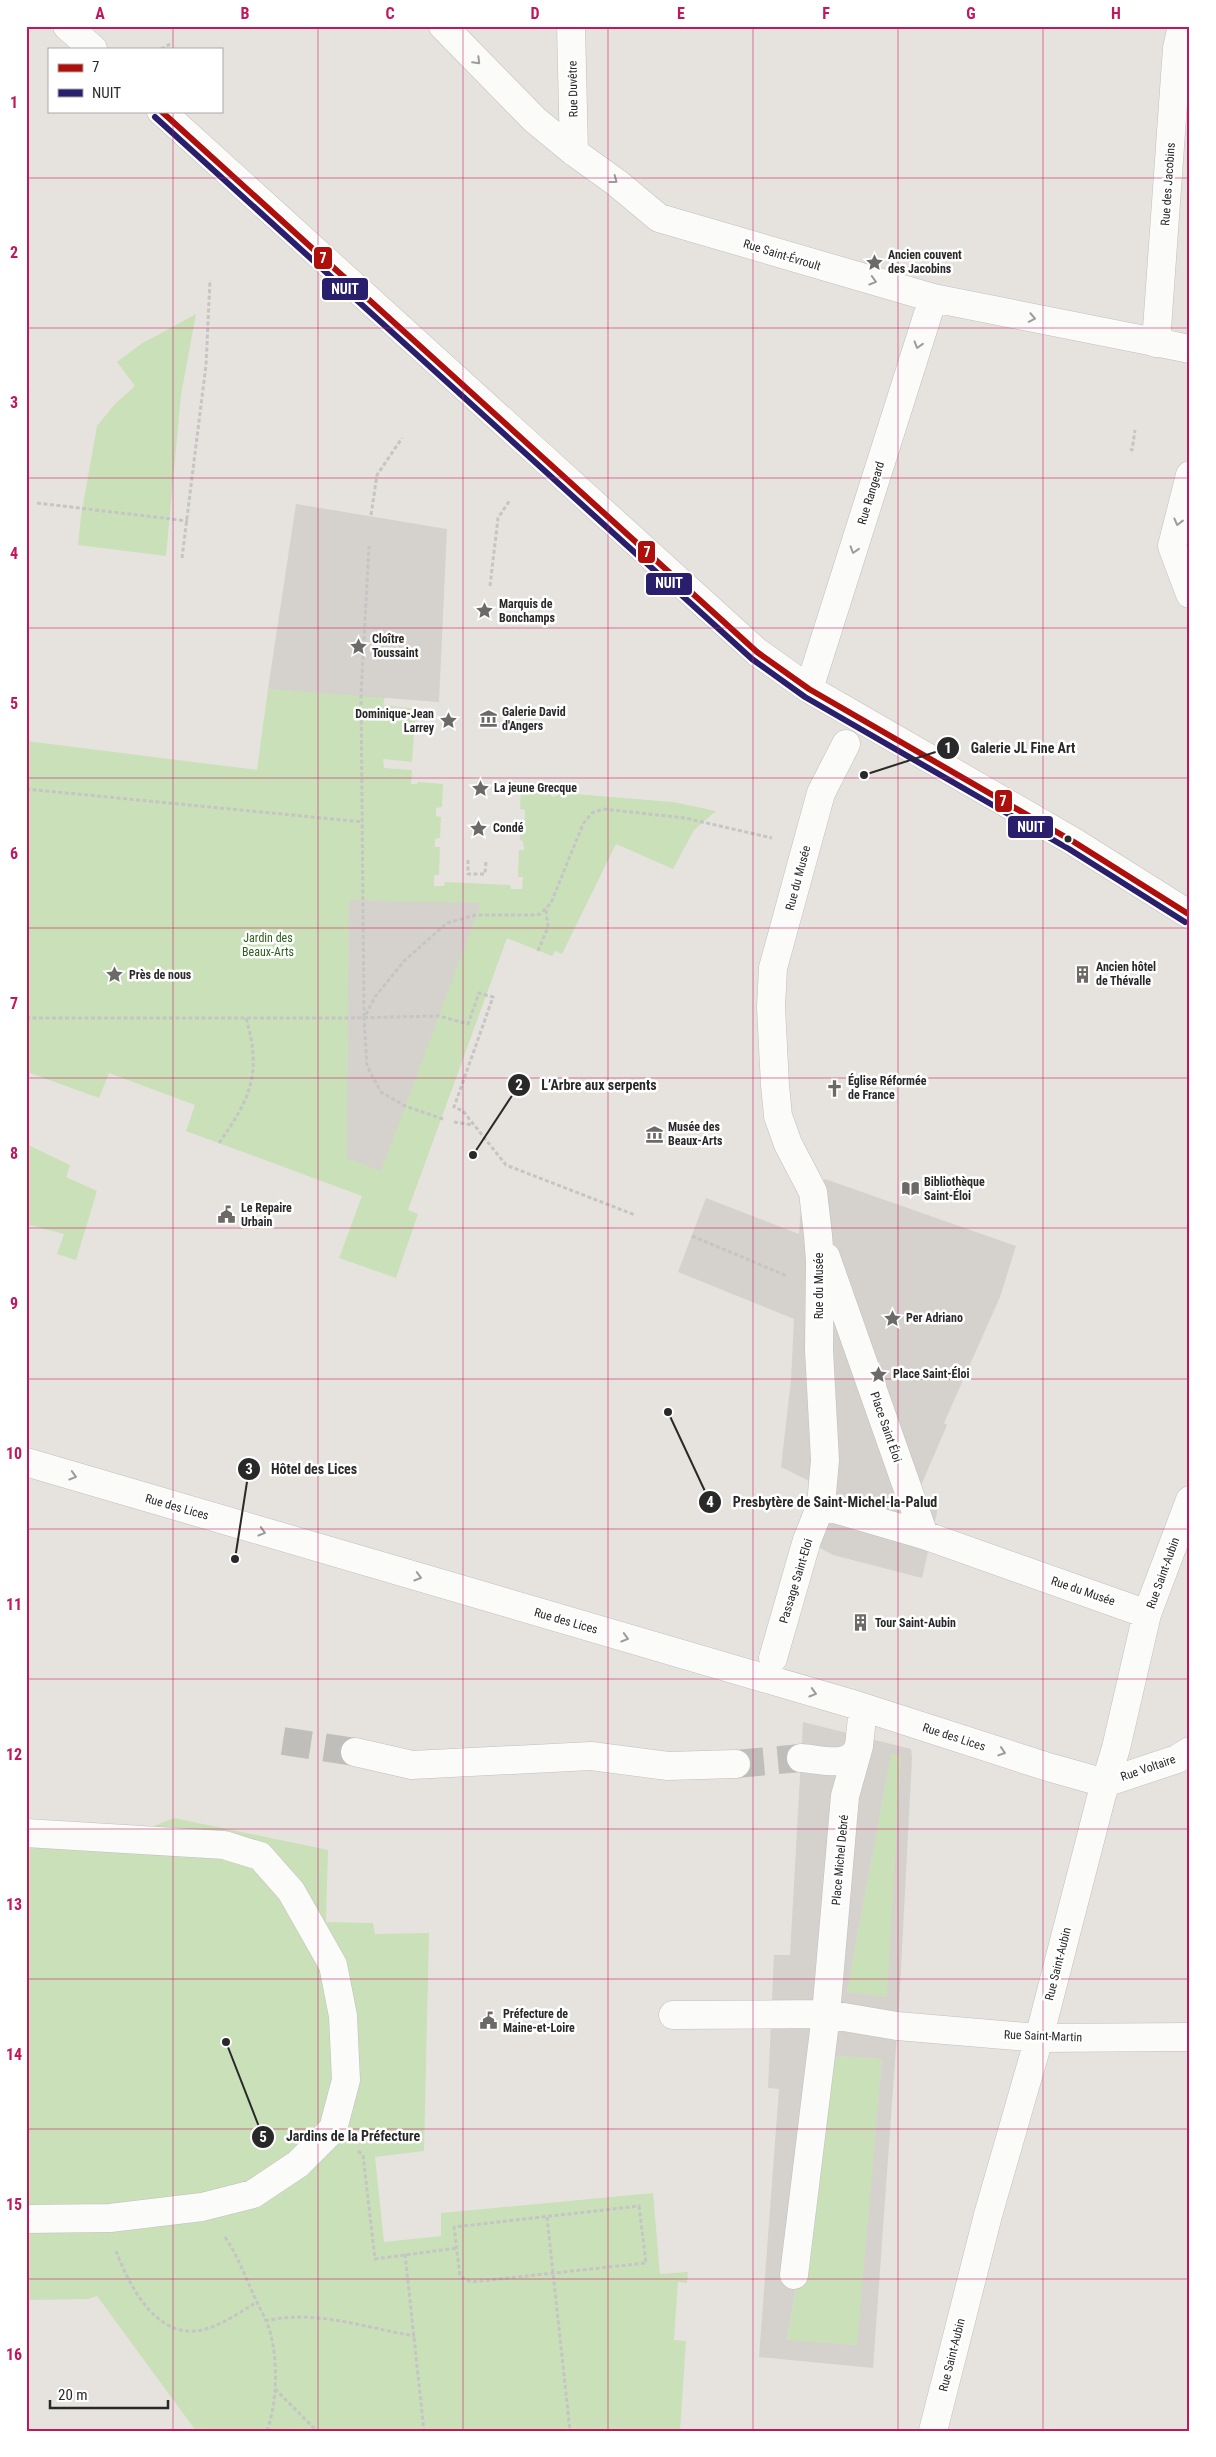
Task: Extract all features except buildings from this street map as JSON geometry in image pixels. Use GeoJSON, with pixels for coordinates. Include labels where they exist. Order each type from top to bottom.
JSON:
{"type":"FeatureCollection","features":[{"type":"Feature","properties":{"kind":"street"},"geometry":{"type":"LineString","coordinates":[[67,26],[92,48]]}},
{"type":"Feature","properties":{"kind":"street","name":"Rue Saint-Évroult"},"geometry":{"type":"LineString","coordinates":[[443,26],[535,120],[659,218],[933,298],[1190,349]]}},
{"type":"Feature","properties":{"kind":"street","name":"Rue Duvêtre"},"geometry":{"type":"LineString","coordinates":[[571,26],[574,152]]}},
{"type":"Feature","properties":{"kind":"street","name":"Rue des Jacobins"},"geometry":{"type":"LineString","coordinates":[[1156,343],[1177,48],[1182,26]]}},
{"type":"Feature","properties":{"kind":"street"},"geometry":{"type":"LineString","coordinates":[[162,112],[757,652],[809,689],[1074,842],[1190,915]]}},
{"type":"Feature","properties":{"kind":"street","name":"Rue Rangeard"},"geometry":{"type":"LineString","coordinates":[[809,689],[933,298]]}},
{"type":"Feature","properties":{"kind":"street"},"geometry":{"type":"LineString","coordinates":[[1190,475],[1172,546],[1190,594]]}},
{"type":"Feature","properties":{"kind":"street","name":"Rue du Musée"},"geometry":{"type":"LineString","coordinates":[[846,744],[820,793],[773,968],[771,1007],[778,1116],[788,1144],[813,1192],[818,1235],[820,1289],[819,1350],[825,1460],[821,1505],[924,1535],[1147,1614]]}},
{"type":"Feature","properties":{"kind":"street","name":"Place Saint Éloi"},"geometry":{"type":"LineString","coordinates":[[818,1235],[924,1535]]}},
{"type":"Feature","properties":{"kind":"street","name":"Rue des Lices"},"geometry":{"type":"LineString","coordinates":[[26,1462],[863,1708],[1048,1767],[1105,1783]]}},
{"type":"Feature","properties":{"kind":"street","name":"Rue Saint-Aubin"},"geometry":{"type":"LineString","coordinates":[[933,2431],[988,2215],[1039,2038],[1105,1783],[1116,1748],[1147,1614],[1190,1500]]}},
{"type":"Feature","properties":{"kind":"street","name":"Passage Saint-Eloi"},"geometry":{"type":"LineString","coordinates":[[773,1658],[807,1540],[821,1505]]}},
{"type":"Feature","properties":{"kind":"street","name":"Place Michel Debré"},"geometry":{"type":"LineString","coordinates":[[794,2275],[826,2014],[845,1796],[858,1746],[863,1708]]}},
{"type":"Feature","properties":{"kind":"street"},"geometry":{"type":"LineString","coordinates":[[801,1758],[846,1761],[856,1753],[858,1746]]}},
{"type":"Feature","properties":{"kind":"street","name":"Rue Voltaire"},"geometry":{"type":"LineString","coordinates":[[1105,1783],[1177,1759],[1190,1750]]}},
{"type":"Feature","properties":{"kind":"street"},"geometry":{"type":"LineString","coordinates":[[355,1752],[412,1765],[591,1756],[668,1766],[736,1764]]}},
{"type":"Feature","properties":{"kind":"street"},"geometry":{"type":"LineString","coordinates":[[26,1833],[81,1832],[224,1846],[255,1853],[291,1891],[333,1965],[343,2016],[346,2080],[333,2129],[298,2164],[253,2194],[202,2207],[110,2218],[26,2220]]}},
{"type":"Feature","properties":{"kind":"street"},"geometry":{"type":"LineString","coordinates":[[673,2015],[826,2014]]}},
{"type":"Feature","properties":{"kind":"street","name":"Rue Saint-Martin"},"geometry":{"type":"LineString","coordinates":[[826,2014],[897,2026],[1039,2038],[1190,2037]]}},
{"type":"Feature","properties":{"kind":"path"},"geometry":{"type":"LineString","coordinates":[[163,48],[170,44]]}},
{"type":"Feature","properties":{"kind":"path"},"geometry":{"type":"LineString","coordinates":[[182,558],[206,364],[210,280]]}},
{"type":"Feature","properties":{"kind":"path"},"geometry":{"type":"LineString","coordinates":[[1130,449],[1132,450],[1135,430]]}},
{"type":"Feature","properties":{"kind":"path"},"geometry":{"type":"LineString","coordinates":[[371,515],[377,475],[402,438]]}},
{"type":"Feature","properties":{"kind":"path"},"geometry":{"type":"LineString","coordinates":[[490,586],[498,518],[510,500]]}},
{"type":"Feature","properties":{"kind":"path"},"geometry":{"type":"LineString","coordinates":[[37,503],[188,521]]}},
{"type":"Feature","properties":{"kind":"path"},"geometry":{"type":"LineString","coordinates":[[369,546],[361,695],[364,1018],[367,1066],[380,1092],[405,1106],[443,1119]]}},
{"type":"Feature","properties":{"kind":"path"},"geometry":{"type":"LineString","coordinates":[[26,789],[363,822]]}},
{"type":"Feature","properties":{"kind":"path"},"geometry":{"type":"LineString","coordinates":[[364,1018],[375,997],[404,961],[446,923],[476,915],[533,915],[546,910],[551,903],[582,824],[592,813],[603,809],[685,818],[769,837]]}},
{"type":"Feature","properties":{"kind":"path"},"geometry":{"type":"LineString","coordinates":[[468,860],[468,874],[485,874],[486,861]]}},
{"type":"Feature","properties":{"kind":"path"},"geometry":{"type":"LineString","coordinates":[[538,950],[548,927],[546,910]]}},
{"type":"Feature","properties":{"kind":"path"},"geometry":{"type":"LineString","coordinates":[[26,1018],[364,1018],[439,1016],[468,1024],[479,993],[493,997],[454,1107],[464,1111],[506,1165],[635,1215]]}},
{"type":"Feature","properties":{"kind":"path"},"geometry":{"type":"LineString","coordinates":[[219,1143],[240,1114],[249,1091],[254,1066],[253,1050],[246,1018]]}},
{"type":"Feature","properties":{"kind":"path"},"geometry":{"type":"LineString","coordinates":[[454,1122],[474,1125]]}},
{"type":"Feature","properties":{"kind":"path"},"geometry":{"type":"LineString","coordinates":[[692,1236],[820,1289]]}},
{"type":"Feature","properties":{"kind":"path"},"geometry":{"type":"LineString","coordinates":[[333,2129],[364,2156],[375,2258],[457,2248]]}},
{"type":"Feature","properties":{"kind":"path"},"geometry":{"type":"LineString","coordinates":[[639,2206],[646,2263],[471,2282],[460,2276],[457,2248],[454,2227],[639,2206]]}},
{"type":"Feature","properties":{"kind":"path"},"geometry":{"type":"LineString","coordinates":[[202,2207],[237,2257],[265,2321],[274,2353],[275,2389],[273,2415],[267,2431]]}},
{"type":"Feature","properties":{"kind":"path"},"geometry":{"type":"LineString","coordinates":[[546,2216],[570,2431]]}},
{"type":"Feature","properties":{"kind":"path"},"geometry":{"type":"LineString","coordinates":[[110,2218],[113,2244],[121,2265],[144,2304],[160,2321],[174,2328],[200,2330],[212,2327],[257,2302]]}},
{"type":"Feature","properties":{"kind":"path"},"geometry":{"type":"LineString","coordinates":[[405,2254],[424,2431]]}},
{"type":"Feature","properties":{"kind":"path"},"geometry":{"type":"LineString","coordinates":[[265,2321],[293,2316],[314,2316],[415,2336]]}},
{"type":"Feature","properties":{"kind":"path"},"geometry":{"type":"LineString","coordinates":[[275,2389],[316,2431]]}},
{"type":"Feature","properties":{"kind":"green space"},"geometry":{"type":"Polygon","coordinates":[[[196,314],[181,395],[166,556],[78,545],[81,516],[97,426],[115,404],[135,386],[117,362],[141,344],[196,314]]]}},
{"type":"Feature","properties":{"kind":"green space","name":"Jardin des Beaux-Arts"},"geometry":{"type":"Polygon","coordinates":[[[317,538],[439,702],[385,697],[383,705],[416,709],[412,762],[383,759],[384,768],[412,770],[411,784],[417,784],[418,782],[443,784],[442,807],[436,808],[436,816],[441,817],[440,838],[435,839],[435,847],[440,847],[439,875],[434,875],[434,886],[444,886],[445,882],[510,885],[511,889],[522,889],[523,877],[518,877],[519,850],[524,850],[523,841],[520,840],[520,819],[525,819],[525,810],[520,809],[521,786],[543,787],[553,797],[562,793],[673,802],[716,811],[694,830],[673,869],[616,844],[562,954],[555,951],[552,956],[507,938],[408,1210],[418,1214],[396,1278],[339,1258],[362,1196],[186,1131],[195,1105],[109,1073],[99,1098],[30,1073],[26,1083],[26,741],[257,770],[268,689],[300,691],[317,538]]]}},
{"type":"Feature","properties":{"kind":"green space"},"geometry":{"type":"Polygon","coordinates":[[[26,1144],[70,1165],[66,1177],[97,1191],[76,1260],[57,1254],[64,1234],[26,1224],[26,1144]]]}},
{"type":"Feature","properties":{"kind":"green space"},"geometry":{"type":"Polygon","coordinates":[[[891,1753],[901,1755],[888,1998],[847,1992],[891,1753]]]}},
{"type":"Feature","properties":{"kind":"green space"},"geometry":{"type":"Polygon","coordinates":[[[174,1818],[328,1850],[326,1922],[373,1923],[375,1934],[429,1933],[424,2151],[375,2157],[384,2242],[441,2236],[441,2213],[653,2193],[660,2274],[688,2272],[687,2283],[678,2282],[674,2340],[686,2341],[680,2431],[196,2431],[97,2296],[88,2299],[26,2300],[26,1820],[136,1833],[174,1818]]]}},
{"type":"Feature","properties":{"kind":"green space"},"geometry":{"type":"Polygon","coordinates":[[[836,2056],[882,2059],[858,2345],[787,2341],[836,2056]]]}},
{"type":"Feature","properties":{"kind":"shaded area","name":"Cloître Toussaint"},"geometry":{"type":"Polygon","coordinates":[[[296,504],[447,529],[439,702],[268,689],[296,504]]]}},
{"type":"Feature","properties":{"kind":"shaded area"},"geometry":{"type":"Polygon","coordinates":[[[349,900],[481,903],[381,1171],[347,1158],[349,900]]]}},
{"type":"Feature","properties":{"kind":"shaded area","name":"Place Saint-Éloi"},"geometry":{"type":"Polygon","coordinates":[[[825,1179],[1016,1246],[1000,1297],[944,1423],[947,1425],[920,1488],[929,1504],[938,1508],[922,1578],[833,1555],[798,1536],[815,1484],[781,1467],[791,1380],[794,1319],[678,1272],[706,1198],[799,1234],[801,1205],[825,1179]]]}},
{"type":"Feature","properties":{"kind":"shaded area"},"geometry":{"type":"Polygon","coordinates":[[[803,1722],[911,1749],[899,2006],[873,2368],[759,2357],[779,2089],[768,2088],[774,1955],[790,1955],[803,1722]],[[891,1754],[847,1992],[887,1997],[901,1755],[891,1754]],[[836,2056],[787,2340],[857,2345],[882,2059],[836,2056]]]}},
{"type":"Feature","properties":{"kind":"tunnel"},"geometry":{"type":"LineString","coordinates":[[283,1741],[355,1752]]}},
{"type":"Feature","properties":{"kind":"tunnel"},"geometry":{"type":"LineString","coordinates":[[736,1764],[801,1758]]}},
{"type":"Feature","properties":{"kind":"transit line","name":"7"},"geometry":{"type":"LineString","coordinates":[[162,112],[757,652],[809,689],[1074,842],[1190,915]]}},
{"type":"Feature","properties":{"kind":"transit line","name":"NUIT"},"geometry":{"type":"LineString","coordinates":[[155,117],[752,659],[805,697],[1069,849],[1185,922]]}},
{"type":"Feature","properties":{"kind":"place","name":"Ancien couvent des Jacobins"},"geometry":{"type":"Point","coordinates":[874,262]}},
{"type":"Feature","properties":{"kind":"place","name":"Marquis de Bonchamps"},"geometry":{"type":"Point","coordinates":[485,611]}},
{"type":"Feature","properties":{"kind":"place","name":"Cloître Toussaint"},"geometry":{"type":"Point","coordinates":[358,646]}},
{"type":"Feature","properties":{"kind":"place","name":"Galerie David d'Angers"},"geometry":{"type":"Point","coordinates":[488,719]}},
{"type":"Feature","properties":{"kind":"place","name":"Dominique-Jean Larrey"},"geometry":{"type":"Point","coordinates":[448,721]}},
{"type":"Feature","properties":{"kind":"place","name":"Galerie JL Fine Art"},"geometry":{"type":"Point","coordinates":[864,775]}},
{"type":"Feature","properties":{"kind":"place","name":"La jeune Grecque"},"geometry":{"type":"Point","coordinates":[480,788]}},
{"type":"Feature","properties":{"kind":"place","name":"Condé"},"geometry":{"type":"Point","coordinates":[479,828]}},
{"type":"Feature","properties":{"kind":"place","name":"Ancien hôtel de Thévalle"},"geometry":{"type":"Point","coordinates":[1082,974]}},
{"type":"Feature","properties":{"kind":"place","name":"Près de nous"},"geometry":{"type":"Point","coordinates":[115,975]}},
{"type":"Feature","properties":{"kind":"place","name":"Église Réformée de France"},"geometry":{"type":"Point","coordinates":[834,1088]}},
{"type":"Feature","properties":{"kind":"place","name":"Musée des Beaux-Arts"},"geometry":{"type":"Point","coordinates":[654,1134]}},
{"type":"Feature","properties":{"kind":"place","name":"L’Arbre aux serpents"},"geometry":{"type":"Point","coordinates":[473,1155]}},
{"type":"Feature","properties":{"kind":"place","name":"Bibliothèque Saint-Éloi"},"geometry":{"type":"Point","coordinates":[910,1189]}},
{"type":"Feature","properties":{"kind":"place","name":"Le Repaire Urbain"},"geometry":{"type":"Point","coordinates":[227,1215]}},
{"type":"Feature","properties":{"kind":"place","name":"Per Adriano"},"geometry":{"type":"Point","coordinates":[892,1318]}},
{"type":"Feature","properties":{"kind":"place","name":"Place Saint-Éloi"},"geometry":{"type":"Point","coordinates":[879,1374]}},
{"type":"Feature","properties":{"kind":"place","name":"Presbytère de Saint-Michel-la-Palud"},"geometry":{"type":"Point","coordinates":[668,1412]}},
{"type":"Feature","properties":{"kind":"place","name":"Hôtel des Lices"},"geometry":{"type":"Point","coordinates":[235,1559]}},
{"type":"Feature","properties":{"kind":"place","name":"Tour Saint-Aubin"},"geometry":{"type":"Point","coordinates":[861,1623]}},
{"type":"Feature","properties":{"kind":"place","name":"Préfecture de Maine-et-Loire"},"geometry":{"type":"Point","coordinates":[489,2021]}},
{"type":"Feature","properties":{"kind":"place","name":"Jardins de la Préfecture"},"geometry":{"type":"Point","coordinates":[226,2042]}}]}
